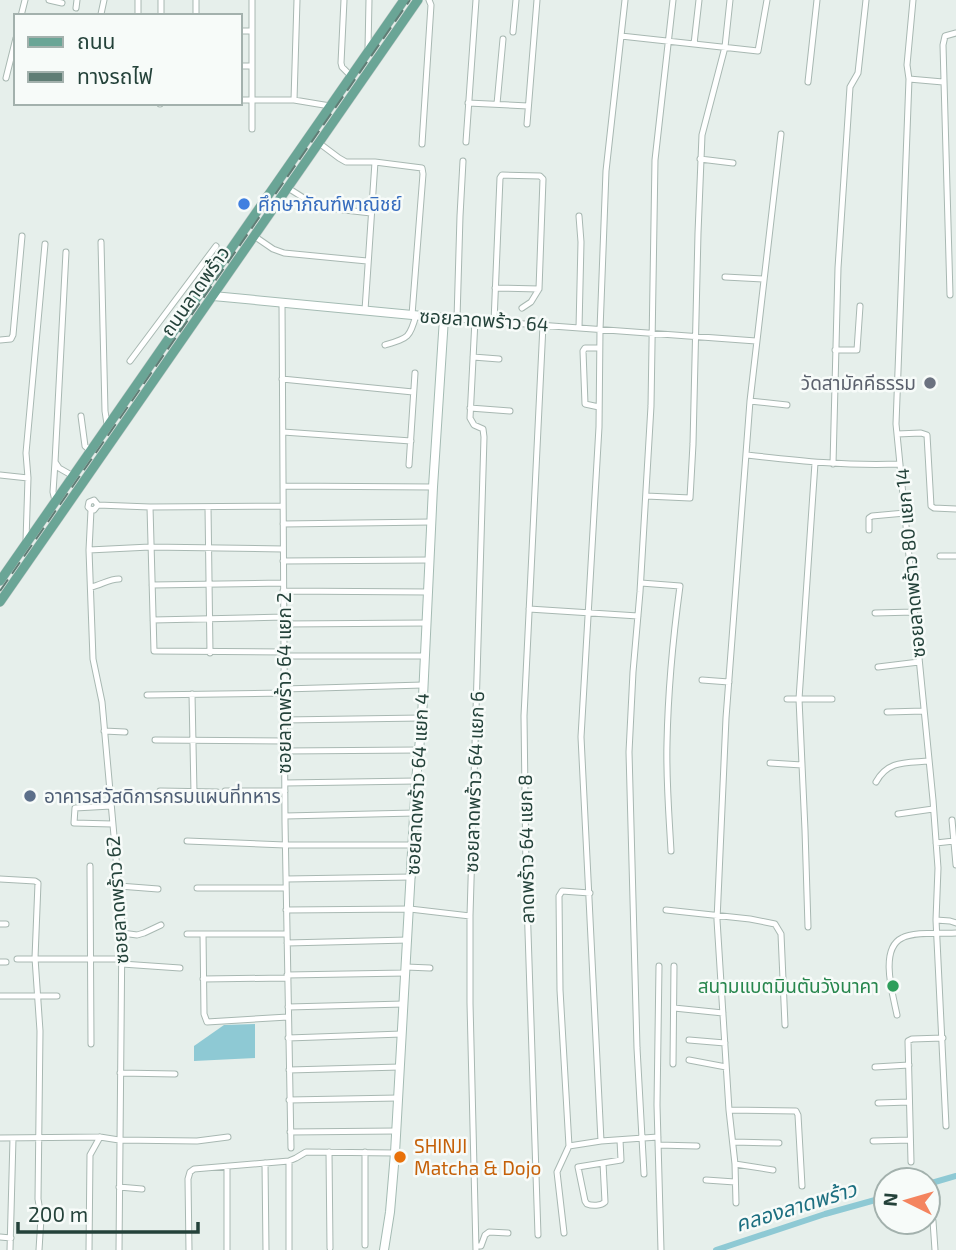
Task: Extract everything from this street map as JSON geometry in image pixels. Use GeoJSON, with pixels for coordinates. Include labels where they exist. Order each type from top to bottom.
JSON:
{"type":"FeatureCollection","features":[{"type":"Feature","properties":{"kind":"main road","name":"ถนนลาดพร้าว"},"geometry":{"type":"LineString","coordinates":[[0,581],[3,570],[26,544],[404,0]]}},
{"type":"Feature","properties":{"kind":"main road","name":"ถนนลาดพร้าว"},"geometry":{"type":"LineString","coordinates":[[0,603],[418,0]]}},
{"type":"Feature","properties":{"kind":"main road"},"geometry":{"type":"LineString","coordinates":[[202,290],[213,296]]}},
{"type":"Feature","properties":{"kind":"main road"},"geometry":{"type":"LineString","coordinates":[[3,570],[16,580]]}},
{"type":"Feature","properties":{"kind":"street"},"geometry":{"type":"LineString","coordinates":[[49,0],[62,3]]}},
{"type":"Feature","properties":{"kind":"street"},"geometry":{"type":"LineString","coordinates":[[76,8],[77,0]]}},
{"type":"Feature","properties":{"kind":"street"},"geometry":{"type":"LineString","coordinates":[[102,14],[104,0]]}},
{"type":"Feature","properties":{"kind":"street"},"geometry":{"type":"LineString","coordinates":[[252,0],[252,129]]}},
{"type":"Feature","properties":{"kind":"street"},"geometry":{"type":"LineString","coordinates":[[294,100],[297,0]]}},
{"type":"Feature","properties":{"kind":"street"},"geometry":{"type":"LineString","coordinates":[[344,0],[341,62],[342,68],[351,76]]}},
{"type":"Feature","properties":{"kind":"street"},"geometry":{"type":"LineString","coordinates":[[368,51],[369,0]]}},
{"type":"Feature","properties":{"kind":"street"},"geometry":{"type":"LineString","coordinates":[[422,144],[431,5],[429,0]]}},
{"type":"Feature","properties":{"kind":"street"},"geometry":{"type":"LineString","coordinates":[[466,142],[476,0]]}},
{"type":"Feature","properties":{"kind":"street"},"geometry":{"type":"LineString","coordinates":[[513,32],[516,0]]}},
{"type":"Feature","properties":{"kind":"street"},"geometry":{"type":"LineString","coordinates":[[527,124],[537,0]]}},
{"type":"Feature","properties":{"kind":"street"},"geometry":{"type":"LineString","coordinates":[[601,1141],[581,737],[599,407],[606,171],[625,0]]}},
{"type":"Feature","properties":{"kind":"street"},"geometry":{"type":"LineString","coordinates":[[644,1174],[637,1048],[629,752],[651,406],[655,160],[673,0]]}},
{"type":"Feature","properties":{"kind":"street"},"geometry":{"type":"LineString","coordinates":[[694,44],[699,0]]}},
{"type":"Feature","properties":{"kind":"street"},"geometry":{"type":"LineString","coordinates":[[646,496],[690,498],[700,159],[705,119],[725,47],[730,0]]}},
{"type":"Feature","properties":{"kind":"street"},"geometry":{"type":"LineString","coordinates":[[621,36],[758,51],[767,0]]}},
{"type":"Feature","properties":{"kind":"street"},"geometry":{"type":"LineString","coordinates":[[808,82],[817,0]]}},
{"type":"Feature","properties":{"kind":"street"},"geometry":{"type":"LineString","coordinates":[[833,464],[838,268],[850,87],[858,73],[866,0]]}},
{"type":"Feature","properties":{"kind":"street","name":"ซอยลาดพร้าว 80 แยก 14"},"geometry":{"type":"LineString","coordinates":[[914,0],[907,65],[909,79],[897,434],[938,868],[936,920],[946,1125]]}},
{"type":"Feature","properties":{"kind":"street"},"geometry":{"type":"LineString","coordinates":[[242,30],[252,31]]}},
{"type":"Feature","properties":{"kind":"street"},"geometry":{"type":"LineString","coordinates":[[950,295],[943,40],[949,34],[956,33]]}},
{"type":"Feature","properties":{"kind":"street"},"geometry":{"type":"LineString","coordinates":[[497,104],[503,39]]}},
{"type":"Feature","properties":{"kind":"street"},"geometry":{"type":"LineString","coordinates":[[6,78],[14,48]]}},
{"type":"Feature","properties":{"kind":"street"},"geometry":{"type":"LineString","coordinates":[[242,66],[252,66]]}},
{"type":"Feature","properties":{"kind":"street"},"geometry":{"type":"LineString","coordinates":[[8,70],[14,72]]}},
{"type":"Feature","properties":{"kind":"street"},"geometry":{"type":"LineString","coordinates":[[909,79],[943,82]]}},
{"type":"Feature","properties":{"kind":"street"},"geometry":{"type":"LineString","coordinates":[[242,100],[294,100],[330,106]]}},
{"type":"Feature","properties":{"kind":"street"},"geometry":{"type":"LineString","coordinates":[[468,103],[528,106]]}},
{"type":"Feature","properties":{"kind":"street"},"geometry":{"type":"LineString","coordinates":[[736,1203],[717,916],[729,682],[750,401],[781,134]]}},
{"type":"Feature","properties":{"kind":"street"},"geometry":{"type":"LineString","coordinates":[[319,143],[346,162],[418,167],[422,168],[424,174],[411,333],[406,338],[385,345]]}},
{"type":"Feature","properties":{"kind":"street"},"geometry":{"type":"LineString","coordinates":[[700,159],[733,163]]}},
{"type":"Feature","properties":{"kind":"street"},"geometry":{"type":"LineString","coordinates":[[457,319],[463,161]]}},
{"type":"Feature","properties":{"kind":"street"},"geometry":{"type":"LineString","coordinates":[[365,310],[375,162]]}},
{"type":"Feature","properties":{"kind":"street"},"geometry":{"type":"LineString","coordinates":[[494,322],[499,178],[502,175],[540,176],[543,179],[539,289],[531,302],[523,308]]}},
{"type":"Feature","properties":{"kind":"street"},"geometry":{"type":"LineString","coordinates":[[288,188],[315,206],[371,213]]}},
{"type":"Feature","properties":{"kind":"street"},"geometry":{"type":"LineString","coordinates":[[579,216],[579,328]]}},
{"type":"Feature","properties":{"kind":"street"},"geometry":{"type":"LineString","coordinates":[[0,340],[11,339],[13,335],[22,236]]}},
{"type":"Feature","properties":{"kind":"street"},"geometry":{"type":"LineString","coordinates":[[254,236],[272,249],[284,253],[367,261]]}},
{"type":"Feature","properties":{"kind":"street"},"geometry":{"type":"LineString","coordinates":[[102,242],[107,427]]}},
{"type":"Feature","properties":{"kind":"street"},"geometry":{"type":"LineString","coordinates":[[26,544],[26,453],[45,244]]}},
{"type":"Feature","properties":{"kind":"street"},"geometry":{"type":"LineString","coordinates":[[130,361],[216,246]]}},
{"type":"Feature","properties":{"kind":"street"},"geometry":{"type":"LineString","coordinates":[[55,502],[53,494],[66,253]]}},
{"type":"Feature","properties":{"kind":"street"},"geometry":{"type":"LineString","coordinates":[[725,277],[764,279]]}},
{"type":"Feature","properties":{"kind":"street"},"geometry":{"type":"LineString","coordinates":[[495,288],[539,289]]}},
{"type":"Feature","properties":{"kind":"street","name":"ซอยลาดพร้าว 64"},"geometry":{"type":"LineString","coordinates":[[213,296],[444,318],[756,341]]}},
{"type":"Feature","properties":{"kind":"street","name":"ซอยลาดพร้าว 64 แยก 2"},"geometry":{"type":"LineString","coordinates":[[282,303],[284,751],[290,1148]]}},
{"type":"Feature","properties":{"kind":"street"},"geometry":{"type":"LineString","coordinates":[[835,350],[857,350],[860,306]]}},
{"type":"Feature","properties":{"kind":"street","name":"ซอยลาดพร้าว 64 แยก 4"},"geometry":{"type":"LineString","coordinates":[[384,1250],[395,1153],[398,1098],[396,1067],[404,1004],[444,318]]}},
{"type":"Feature","properties":{"kind":"street","name":"ซอยลาดพร้าว 64 แยก 6"},"geometry":{"type":"LineString","coordinates":[[474,320],[470,418],[474,425],[483,429],[484,437],[470,916],[476,1248]]}},
{"type":"Feature","properties":{"kind":"street","name":"ลาดพร้าว 64 แยก 8"},"geometry":{"type":"LineString","coordinates":[[538,1235],[526,885],[524,716],[543,325]]}},
{"type":"Feature","properties":{"kind":"street"},"geometry":{"type":"LineString","coordinates":[[599,407],[584,404],[583,351],[585,348],[600,348]]}},
{"type":"Feature","properties":{"kind":"street"},"geometry":{"type":"LineString","coordinates":[[473,357],[499,359]]}},
{"type":"Feature","properties":{"kind":"street"},"geometry":{"type":"LineString","coordinates":[[409,465],[415,373]]}},
{"type":"Feature","properties":{"kind":"street"},"geometry":{"type":"LineString","coordinates":[[282,379],[413,391]]}},
{"type":"Feature","properties":{"kind":"street"},"geometry":{"type":"LineString","coordinates":[[750,401],[786,405]]}},
{"type":"Feature","properties":{"kind":"street"},"geometry":{"type":"LineString","coordinates":[[470,408],[510,411]]}},
{"type":"Feature","properties":{"kind":"street"},"geometry":{"type":"LineString","coordinates":[[81,416],[85,446],[91,451]]}},
{"type":"Feature","properties":{"kind":"street"},"geometry":{"type":"LineString","coordinates":[[283,432],[411,441]]}},
{"type":"Feature","properties":{"kind":"street"},"geometry":{"type":"LineString","coordinates":[[897,434],[927,435],[931,506],[956,509]]}},
{"type":"Feature","properties":{"kind":"street"},"geometry":{"type":"LineString","coordinates":[[747,455],[860,466],[900,464]]}},
{"type":"Feature","properties":{"kind":"street"},"geometry":{"type":"LineString","coordinates":[[55,462],[59,468],[73,476]]}},
{"type":"Feature","properties":{"kind":"street"},"geometry":{"type":"LineString","coordinates":[[808,928],[799,699],[815,463]]}},
{"type":"Feature","properties":{"kind":"street"},"geometry":{"type":"LineString","coordinates":[[0,475],[28,478]]}},
{"type":"Feature","properties":{"kind":"street"},"geometry":{"type":"LineString","coordinates":[[283,486],[433,487]]}},
{"type":"Feature","properties":{"kind":"street"},"geometry":{"type":"LineString","coordinates":[[76,493],[89,502],[95,500],[98,505]]}},
{"type":"Feature","properties":{"kind":"street","name":"ซอยลาดพร้าว 62"},"geometry":{"type":"LineString","coordinates":[[89,502],[93,659],[102,702],[122,933],[118,1250]]}},
{"type":"Feature","properties":{"kind":"street"},"geometry":{"type":"LineString","coordinates":[[98,505],[283,506]]}},
{"type":"Feature","properties":{"kind":"street"},"geometry":{"type":"LineString","coordinates":[[91,510],[98,505]]}},
{"type":"Feature","properties":{"kind":"street"},"geometry":{"type":"LineString","coordinates":[[150,507],[154,652],[424,656]]}},
{"type":"Feature","properties":{"kind":"street"},"geometry":{"type":"LineString","coordinates":[[208,507],[210,653]]}},
{"type":"Feature","properties":{"kind":"street"},"geometry":{"type":"LineString","coordinates":[[869,530],[869,518],[872,516],[905,513]]}},
{"type":"Feature","properties":{"kind":"street"},"geometry":{"type":"LineString","coordinates":[[283,524],[431,522]]}},
{"type":"Feature","properties":{"kind":"street"},"geometry":{"type":"LineString","coordinates":[[89,550],[150,547],[283,549]]}},
{"type":"Feature","properties":{"kind":"street"},"geometry":{"type":"LineString","coordinates":[[940,556],[956,556]]}},
{"type":"Feature","properties":{"kind":"street"},"geometry":{"type":"LineString","coordinates":[[283,561],[429,560]]}},
{"type":"Feature","properties":{"kind":"street"},"geometry":{"type":"LineString","coordinates":[[91,587],[102,585],[111,579],[119,579]]}},
{"type":"Feature","properties":{"kind":"street"},"geometry":{"type":"LineString","coordinates":[[152,585],[284,583]]}},
{"type":"Feature","properties":{"kind":"street"},"geometry":{"type":"LineString","coordinates":[[640,583],[680,586],[667,743],[671,851]]}},
{"type":"Feature","properties":{"kind":"street"},"geometry":{"type":"LineString","coordinates":[[284,591],[428,592]]}},
{"type":"Feature","properties":{"kind":"street"},"geometry":{"type":"LineString","coordinates":[[529,609],[638,616]]}},
{"type":"Feature","properties":{"kind":"street"},"geometry":{"type":"LineString","coordinates":[[875,613],[914,612]]}},
{"type":"Feature","properties":{"kind":"street"},"geometry":{"type":"LineString","coordinates":[[153,620],[427,623]]}},
{"type":"Feature","properties":{"kind":"street"},"geometry":{"type":"LineString","coordinates":[[878,667],[919,662]]}},
{"type":"Feature","properties":{"kind":"street"},"geometry":{"type":"LineString","coordinates":[[702,680],[729,682]]}},
{"type":"Feature","properties":{"kind":"street"},"geometry":{"type":"LineString","coordinates":[[147,695],[423,685]]}},
{"type":"Feature","properties":{"kind":"street"},"geometry":{"type":"LineString","coordinates":[[192,694],[194,793]]}},
{"type":"Feature","properties":{"kind":"street"},"geometry":{"type":"LineString","coordinates":[[787,699],[832,699]]}},
{"type":"Feature","properties":{"kind":"street"},"geometry":{"type":"LineString","coordinates":[[887,712],[924,711]]}},
{"type":"Feature","properties":{"kind":"street"},"geometry":{"type":"LineString","coordinates":[[284,720],[422,718]]}},
{"type":"Feature","properties":{"kind":"street"},"geometry":{"type":"LineString","coordinates":[[104,731],[125,732]]}},
{"type":"Feature","properties":{"kind":"street"},"geometry":{"type":"LineString","coordinates":[[155,740],[284,741]]}},
{"type":"Feature","properties":{"kind":"street"},"geometry":{"type":"LineString","coordinates":[[284,751],[419,750]]}},
{"type":"Feature","properties":{"kind":"street"},"geometry":{"type":"LineString","coordinates":[[876,782],[881,773],[889,767],[929,761]]}},
{"type":"Feature","properties":{"kind":"street"},"geometry":{"type":"LineString","coordinates":[[770,763],[802,765]]}},
{"type":"Feature","properties":{"kind":"street"},"geometry":{"type":"LineString","coordinates":[[285,783],[416,781]]}},
{"type":"Feature","properties":{"kind":"street"},"geometry":{"type":"LineString","coordinates":[[159,791],[217,792]]}},
{"type":"Feature","properties":{"kind":"street"},"geometry":{"type":"LineString","coordinates":[[225,792],[285,791]]}},
{"type":"Feature","properties":{"kind":"street"},"geometry":{"type":"LineString","coordinates":[[111,806],[75,808],[74,823],[112,824]]}},
{"type":"Feature","properties":{"kind":"street"},"geometry":{"type":"LineString","coordinates":[[898,814],[933,809]]}},
{"type":"Feature","properties":{"kind":"street"},"geometry":{"type":"LineString","coordinates":[[285,816],[416,813]]}},
{"type":"Feature","properties":{"kind":"street"},"geometry":{"type":"LineString","coordinates":[[953,820],[956,866]]}},
{"type":"Feature","properties":{"kind":"street"},"geometry":{"type":"LineString","coordinates":[[936,843],[954,841]]}},
{"type":"Feature","properties":{"kind":"street"},"geometry":{"type":"LineString","coordinates":[[187,842],[413,845]]}},
{"type":"Feature","properties":{"kind":"street"},"geometry":{"type":"LineString","coordinates":[[90,866],[91,1044]]}},
{"type":"Feature","properties":{"kind":"street"},"geometry":{"type":"LineString","coordinates":[[286,879],[412,877]]}},
{"type":"Feature","properties":{"kind":"street"},"geometry":{"type":"LineString","coordinates":[[0,879],[38,883],[36,958],[40,1031],[39,1250]]}},
{"type":"Feature","properties":{"kind":"street"},"geometry":{"type":"LineString","coordinates":[[119,886],[158,889]]}},
{"type":"Feature","properties":{"kind":"street"},"geometry":{"type":"LineString","coordinates":[[197,888],[286,888]]}},
{"type":"Feature","properties":{"kind":"street"},"geometry":{"type":"LineString","coordinates":[[564,1233],[557,1172],[569,1146],[560,990],[559,896],[562,891],[590,893]]}},
{"type":"Feature","properties":{"kind":"street"},"geometry":{"type":"LineString","coordinates":[[286,910],[410,909],[470,916]]}},
{"type":"Feature","properties":{"kind":"street"},"geometry":{"type":"LineString","coordinates":[[666,910],[775,924],[782,934],[785,1025]]}},
{"type":"Feature","properties":{"kind":"street"},"geometry":{"type":"LineString","coordinates":[[936,920],[956,923]]}},
{"type":"Feature","properties":{"kind":"street"},"geometry":{"type":"LineString","coordinates":[[122,933],[137,935],[161,925]]}},
{"type":"Feature","properties":{"kind":"street"},"geometry":{"type":"LineString","coordinates":[[897,1015],[889,968],[893,947],[902,937],[956,933]]}},
{"type":"Feature","properties":{"kind":"street"},"geometry":{"type":"LineString","coordinates":[[187,934],[287,934]]}},
{"type":"Feature","properties":{"kind":"street"},"geometry":{"type":"LineString","coordinates":[[203,934],[204,1014],[207,1022],[288,1017]]}},
{"type":"Feature","properties":{"kind":"street"},"geometry":{"type":"LineString","coordinates":[[287,943],[408,940]]}},
{"type":"Feature","properties":{"kind":"street"},"geometry":{"type":"LineString","coordinates":[[17,959],[91,959],[180,968]]}},
{"type":"Feature","properties":{"kind":"street"},"geometry":{"type":"LineString","coordinates":[[673,1064],[674,965]]}},
{"type":"Feature","properties":{"kind":"street"},"geometry":{"type":"LineString","coordinates":[[659,966],[657,1105],[661,1250]]}},
{"type":"Feature","properties":{"kind":"street"},"geometry":{"type":"LineString","coordinates":[[204,979],[430,968]]}},
{"type":"Feature","properties":{"kind":"street"},"geometry":{"type":"LineString","coordinates":[[0,996],[57,996]]}},
{"type":"Feature","properties":{"kind":"street"},"geometry":{"type":"LineString","coordinates":[[288,1007],[404,1004]]}},
{"type":"Feature","properties":{"kind":"street"},"geometry":{"type":"LineString","coordinates":[[674,1008],[723,1013]]}},
{"type":"Feature","properties":{"kind":"street"},"geometry":{"type":"LineString","coordinates":[[288,1038],[402,1034]]}},
{"type":"Feature","properties":{"kind":"street"},"geometry":{"type":"LineString","coordinates":[[911,1162],[908,1041],[943,1038]]}},
{"type":"Feature","properties":{"kind":"street"},"geometry":{"type":"LineString","coordinates":[[689,1040],[725,1043]]}},
{"type":"Feature","properties":{"kind":"street"},"geometry":{"type":"LineString","coordinates":[[689,1060],[726,1067]]}},
{"type":"Feature","properties":{"kind":"street"},"geometry":{"type":"LineString","coordinates":[[875,1067],[909,1065]]}},
{"type":"Feature","properties":{"kind":"street"},"geometry":{"type":"LineString","coordinates":[[289,1070],[396,1067]]}},
{"type":"Feature","properties":{"kind":"street"},"geometry":{"type":"LineString","coordinates":[[120,1073],[175,1074]]}},
{"type":"Feature","properties":{"kind":"street"},"geometry":{"type":"LineString","coordinates":[[289,1100],[398,1098]]}},
{"type":"Feature","properties":{"kind":"street"},"geometry":{"type":"LineString","coordinates":[[878,1103],[909,1102]]}},
{"type":"Feature","properties":{"kind":"street"},"geometry":{"type":"LineString","coordinates":[[729,1110],[796,1111],[802,1186]]}},
{"type":"Feature","properties":{"kind":"street"},"geometry":{"type":"LineString","coordinates":[[290,1132],[396,1131]]}},
{"type":"Feature","properties":{"kind":"street"},"geometry":{"type":"LineString","coordinates":[[89,1250],[90,1155],[100,1137]]}},
{"type":"Feature","properties":{"kind":"street"},"geometry":{"type":"LineString","coordinates":[[0,1138],[100,1137],[119,1140],[197,1141],[228,1137]]}},
{"type":"Feature","properties":{"kind":"street"},"geometry":{"type":"LineString","coordinates":[[569,1146],[658,1137]]}},
{"type":"Feature","properties":{"kind":"street"},"geometry":{"type":"LineString","coordinates":[[10,1250],[13,1138]]}},
{"type":"Feature","properties":{"kind":"street"},"geometry":{"type":"LineString","coordinates":[[603,1163],[605,1202],[587,1205],[578,1167],[621,1160],[620,1140]]}},
{"type":"Feature","properties":{"kind":"street"},"geometry":{"type":"LineString","coordinates":[[873,1141],[910,1140]]}},
{"type":"Feature","properties":{"kind":"street"},"geometry":{"type":"LineString","coordinates":[[733,1142],[779,1143]]}},
{"type":"Feature","properties":{"kind":"street"},"geometry":{"type":"LineString","coordinates":[[659,1145],[697,1146]]}},
{"type":"Feature","properties":{"kind":"street"},"geometry":{"type":"LineString","coordinates":[[188,1250],[190,1172],[194,1169],[289,1161],[306,1152],[395,1153]]}},
{"type":"Feature","properties":{"kind":"street"},"geometry":{"type":"LineString","coordinates":[[329,1152],[330,1248]]}},
{"type":"Feature","properties":{"kind":"street"},"geometry":{"type":"LineString","coordinates":[[365,1152],[365,1245]]}},
{"type":"Feature","properties":{"kind":"street"},"geometry":{"type":"LineString","coordinates":[[289,1161],[289,1250]]}},
{"type":"Feature","properties":{"kind":"street"},"geometry":{"type":"LineString","coordinates":[[265,1163],[266,1250]]}},
{"type":"Feature","properties":{"kind":"street"},"geometry":{"type":"LineString","coordinates":[[735,1164],[773,1170]]}},
{"type":"Feature","properties":{"kind":"street"},"geometry":{"type":"LineString","coordinates":[[227,1167],[227,1250]]}},
{"type":"Feature","properties":{"kind":"street"},"geometry":{"type":"LineString","coordinates":[[706,1180],[735,1181]]}},
{"type":"Feature","properties":{"kind":"street"},"geometry":{"type":"LineString","coordinates":[[120,1187],[142,1189]]}},
{"type":"Feature","properties":{"kind":"street"},"geometry":{"type":"LineString","coordinates":[[476,1248],[481,1246],[489,1232],[508,1233]]}},
{"type":"Feature","properties":{"kind":"street"},"geometry":{"type":"LineString","coordinates":[[0,1237],[11,1238]]}},
{"type":"Feature","properties":{"kind":"water"},"geometry":{"type":"Polygon","coordinates":[[[255,1024],[255,1058],[194,1061],[194,1046],[224,1025],[255,1024]]]}},
{"type":"Feature","properties":{"kind":"waterway","name":"คลองลาดพร้าว"},"geometry":{"type":"LineString","coordinates":[[942,1180],[956,1176]]}},
{"type":"Feature","properties":{"kind":"waterway","name":"คลองลาดพร้าว"},"geometry":{"type":"LineString","coordinates":[[716,1250],[872,1201]]}},
{"type":"Feature","properties":{"kind":"railway"},"geometry":{"type":"LineString","coordinates":[[0,591],[410,0]]}},
{"type":"Feature","properties":{"kind":"place","name":"ศึกษาภัณฑ์พาณิชย์"},"geometry":{"type":"Point","coordinates":[244,204]}},
{"type":"Feature","properties":{"kind":"place","name":"วัดสามัคคีธรรม"},"geometry":{"type":"Point","coordinates":[930,383]}},
{"type":"Feature","properties":{"kind":"place","name":"อาคารสวัสดิการกรมแผนที่ทหาร"},"geometry":{"type":"Point","coordinates":[30,796]}},
{"type":"Feature","properties":{"kind":"place","name":"สนามแบตมินตันวังนาคา"},"geometry":{"type":"Point","coordinates":[893,986]}},
{"type":"Feature","properties":{"kind":"place","name":"SHINJI Matcha & Dojo"},"geometry":{"type":"Point","coordinates":[400,1157]}}]}
